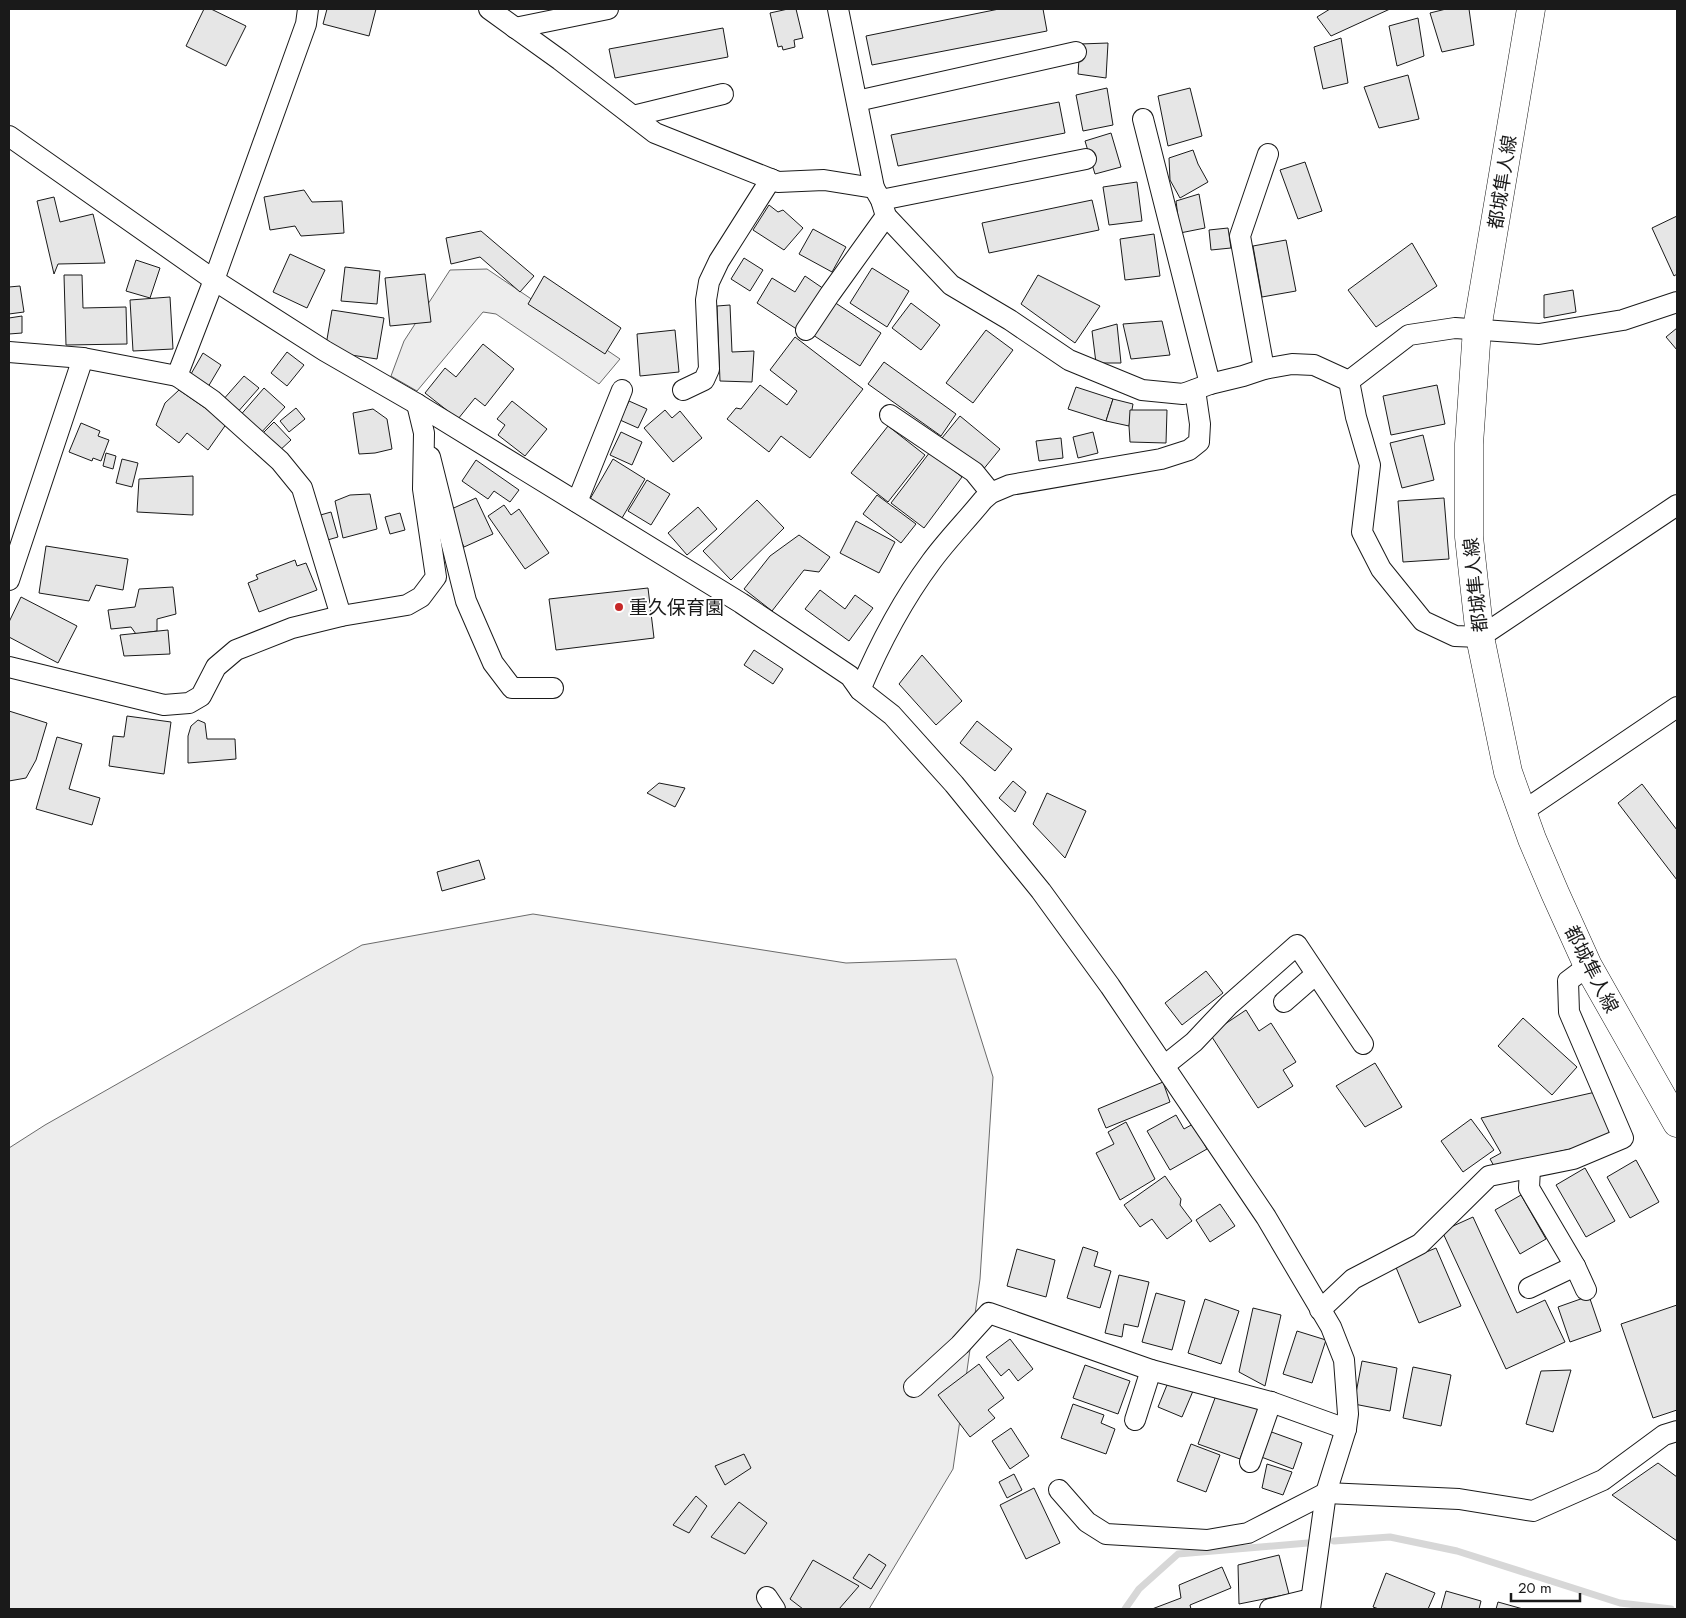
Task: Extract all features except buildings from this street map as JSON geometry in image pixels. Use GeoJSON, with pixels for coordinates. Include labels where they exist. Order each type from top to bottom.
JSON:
{"type":"FeatureCollection","features":[{"type":"Feature","properties":{"kind":"main road","name":"都城隼人線"},"geometry":{"type":"LineString","coordinates":[[1531,9],[1478,329],[1469,444],[1469,537],[1480,637],[1508,772],[1555,894],[1588,966],[1676,1119]]}},
{"type":"Feature","properties":{"kind":"street"},"geometry":{"type":"LineString","coordinates":[[177,376],[214,280],[306,24],[308,9]]}},
{"type":"Feature","properties":{"kind":"street"},"geometry":{"type":"LineString","coordinates":[[488,9],[655,133],[778,182],[824,180],[880,201],[1086,159]]}},
{"type":"Feature","properties":{"kind":"street"},"geometry":{"type":"LineString","coordinates":[[515,28],[608,9]]}},
{"type":"Feature","properties":{"kind":"street"},"geometry":{"type":"LineString","coordinates":[[838,9],[880,201],[951,285],[1010,320],[1070,360],[1142,390],[1183,394],[1264,369],[1292,364],[1314,365],[1350,381]]}},
{"type":"Feature","properties":{"kind":"street"},"geometry":{"type":"LineString","coordinates":[[857,101],[1076,52]]}},
{"type":"Feature","properties":{"kind":"street"},"geometry":{"type":"LineString","coordinates":[[633,116],[723,94]]}},
{"type":"Feature","properties":{"kind":"street"},"geometry":{"type":"LineString","coordinates":[[860,690],[874,657],[896,616],[931,562],[991,493],[1010,485],[1161,459],[1189,450],[1199,442],[1202,387],[1143,119]]}},
{"type":"Feature","properties":{"kind":"street"},"geometry":{"type":"LineString","coordinates":[[9,136],[214,280],[325,351],[417,404],[741,603],[850,676],[860,690],[892,715],[954,784],[1034,883],[1110,986],[1266,1216],[1331,1327],[1344,1360],[1348,1414],[1346,1429],[1326,1493],[1311,1604],[1270,1609]]}},
{"type":"Feature","properties":{"kind":"street"},"geometry":{"type":"LineString","coordinates":[[1264,369],[1240,236],[1268,154]]}},
{"type":"Feature","properties":{"kind":"street"},"geometry":{"type":"LineString","coordinates":[[683,390],[704,380],[709,369],[706,300],[709,282],[719,261],[771,179]]}},
{"type":"Feature","properties":{"kind":"street"},"geometry":{"type":"LineString","coordinates":[[806,330],[830,294],[880,201]]}},
{"type":"Feature","properties":{"kind":"street"},"geometry":{"type":"LineString","coordinates":[[1350,381],[1409,335],[1455,328],[1539,334],[1623,320],[1677,302]]}},
{"type":"Feature","properties":{"kind":"street"},"geometry":{"type":"LineString","coordinates":[[9,352],[83,358],[177,376],[212,400],[280,462],[302,488],[341,616]]}},
{"type":"Feature","properties":{"kind":"street"},"geometry":{"type":"LineString","coordinates":[[9,580],[83,358]]}},
{"type":"Feature","properties":{"kind":"street"},"geometry":{"type":"LineString","coordinates":[[1350,381],[1356,417],[1370,465],[1362,532],[1381,569],[1423,621],[1455,636],[1480,637],[1677,505]]}},
{"type":"Feature","properties":{"kind":"street"},"geometry":{"type":"LineString","coordinates":[[577,502],[622,390]]}},
{"type":"Feature","properties":{"kind":"street"},"geometry":{"type":"LineString","coordinates":[[417,404],[466,601],[494,663],[512,688],[553,688]]}},
{"type":"Feature","properties":{"kind":"street"},"geometry":{"type":"LineString","coordinates":[[890,415],[974,472],[991,493]]}},
{"type":"Feature","properties":{"kind":"street"},"geometry":{"type":"LineString","coordinates":[[9,667],[164,704],[189,703],[202,696],[216,667],[236,650],[292,628],[341,616],[406,605],[421,597],[436,577],[423,489],[424,433]]}},
{"type":"Feature","properties":{"kind":"street"},"geometry":{"type":"LineString","coordinates":[[1522,812],[1677,707]]}},
{"type":"Feature","properties":{"kind":"street"},"geometry":{"type":"LineString","coordinates":[[1164,1066],[1194,1042],[1230,1005],[1297,946],[1362,1044]]}},
{"type":"Feature","properties":{"kind":"street"},"geometry":{"type":"LineString","coordinates":[[1320,1310],[1353,1279],[1420,1244],[1490,1176],[1573,1159],[1623,1138],[1569,1012],[1568,981],[1588,966]]}},
{"type":"Feature","properties":{"kind":"street"},"geometry":{"type":"LineString","coordinates":[[1284,1002],[1316,975]]}},
{"type":"Feature","properties":{"kind":"street"},"geometry":{"type":"LineString","coordinates":[[1530,1168],[1529,1188],[1575,1266],[1586,1290]]}},
{"type":"Feature","properties":{"kind":"street"},"geometry":{"type":"LineString","coordinates":[[1529,1288],[1575,1266]]}},
{"type":"Feature","properties":{"kind":"street"},"geometry":{"type":"LineString","coordinates":[[914,1387],[960,1345],[989,1313],[1151,1370],[1271,1402],[1346,1429]]}},
{"type":"Feature","properties":{"kind":"street"},"geometry":{"type":"LineString","coordinates":[[1135,1420],[1151,1370]]}},
{"type":"Feature","properties":{"kind":"street"},"geometry":{"type":"LineString","coordinates":[[1250,1462],[1271,1402]]}},
{"type":"Feature","properties":{"kind":"street"},"geometry":{"type":"LineString","coordinates":[[1059,1490],[1088,1522],[1106,1534],[1207,1540],[1248,1533],[1326,1493],[1459,1499],[1533,1511],[1603,1480],[1664,1435],[1677,1431]]}},
{"type":"Feature","properties":{"kind":"shaded area"},"geometry":{"type":"Polygon","coordinates":[[[487,269],[620,359],[599,384],[496,314],[483,312],[417,391],[391,376],[404,341],[450,270],[487,269]]]}},
{"type":"Feature","properties":{"kind":"shaded area"},"geometry":{"type":"Polygon","coordinates":[[[533,914],[846,963],[956,959],[993,1077],[980,1279],[953,1469],[869,1609],[9,1609],[9,1148],[45,1125],[362,945],[533,914]]]}},
{"type":"Feature","properties":{"kind":"waterway"},"geometry":{"type":"LineString","coordinates":[[1334,1541],[1390,1537],[1457,1551],[1620,1603],[1671,1609]]}},
{"type":"Feature","properties":{"kind":"waterway"},"geometry":{"type":"LineString","coordinates":[[1125,1609],[1139,1589],[1178,1554],[1308,1543]]}},
{"type":"Feature","properties":{"kind":"place","name":"重久保育園"},"geometry":{"type":"Point","coordinates":[619,607]}}]}
